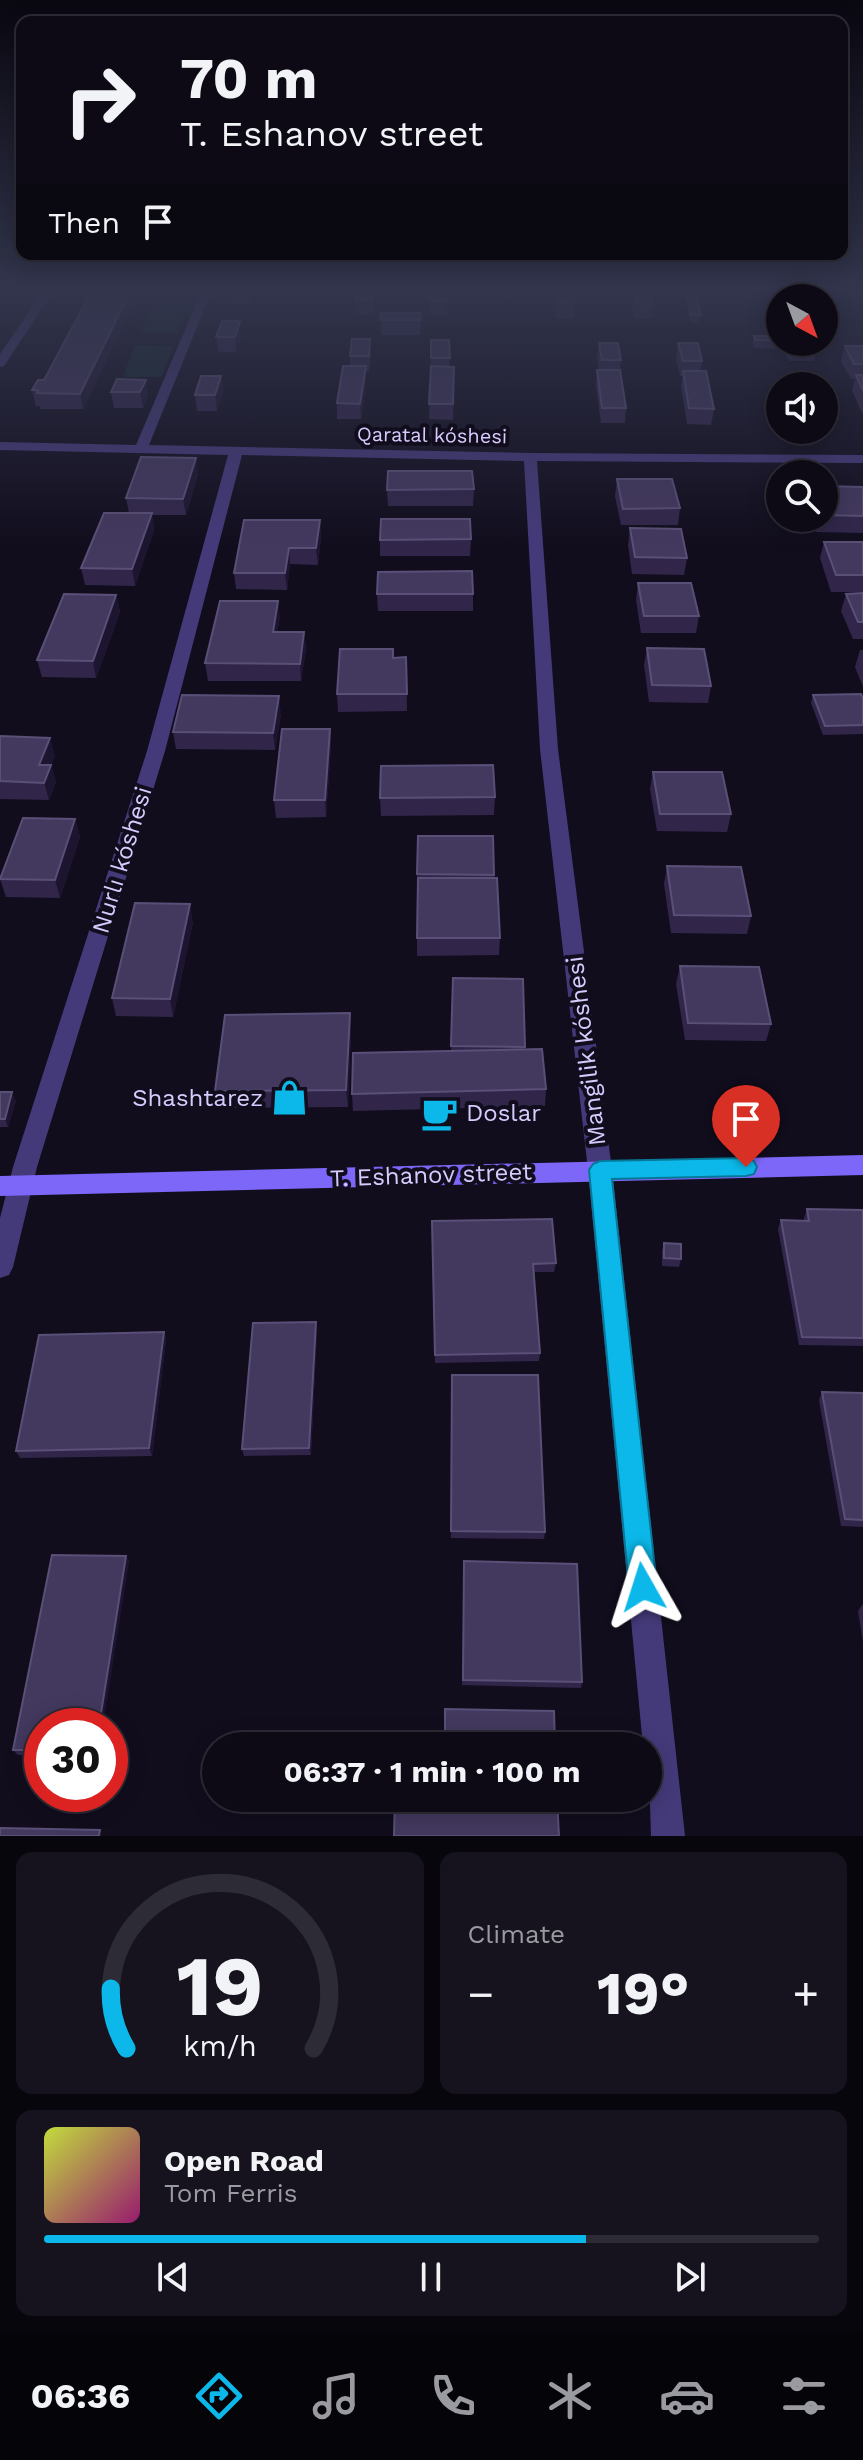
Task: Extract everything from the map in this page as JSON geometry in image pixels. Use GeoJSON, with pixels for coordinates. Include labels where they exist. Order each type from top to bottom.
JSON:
{"type":"FeatureCollection","features":[{"type":"Feature","properties":{"kind":"main road","name":"T. Eshanov street"},"geometry":{"type":"LineString","coordinates":[[11,1186],[863,1165]]}},
{"type":"Feature","properties":{"kind":"street"},"geometry":{"type":"LineString","coordinates":[[141,449],[171,376]]}},
{"type":"Feature","properties":{"kind":"street","name":"Qaratal kóshesi"},"geometry":{"type":"LineString","coordinates":[[0,446],[530,457],[863,459]]}},
{"type":"Feature","properties":{"kind":"street","name":"Nurlı kóshesi"},"geometry":{"type":"LineString","coordinates":[[0,1267],[11,1186],[30,1152],[156,751],[236,451]]}},
{"type":"Feature","properties":{"kind":"street","name":"Mangilik kóshesi"},"geometry":{"type":"LineString","coordinates":[[530,457],[549,749],[600,1170],[668,1836]]}},
{"type":"Feature","properties":{"kind":"green space"},"geometry":{"type":"Polygon","coordinates":[[[123,376],[162,376],[162,377],[123,376]]]}},
{"type":"Feature","properties":{"kind":"building"},"geometry":{"type":"Polygon","coordinates":[[[46,376],[89,376],[80,394],[37,393],[38,390],[32,390],[38,380],[44,380],[46,376]]]}},
{"type":"Feature","properties":{"kind":"building"},"geometry":{"type":"Polygon","coordinates":[[[201,376],[221,376],[215,395],[195,395],[201,376]]]}},
{"type":"Feature","properties":{"kind":"building"},"geometry":{"type":"Polygon","coordinates":[[[341,376],[364,376],[360,404],[337,403],[341,376]]]}},
{"type":"Feature","properties":{"kind":"building"},"geometry":{"type":"Polygon","coordinates":[[[430,376],[454,376],[453,404],[429,404],[430,376]]]}},
{"type":"Feature","properties":{"kind":"building"},"geometry":{"type":"Polygon","coordinates":[[[598,376],[621,376],[626,408],[602,408],[598,376]]]}},
{"type":"Feature","properties":{"kind":"building"},"geometry":{"type":"Polygon","coordinates":[[[684,376],[707,376],[714,409],[689,408],[684,376]]]}},
{"type":"Feature","properties":{"kind":"building"},"geometry":{"type":"Polygon","coordinates":[[[856,376],[863,376],[863,391],[856,376]]]}},
{"type":"Feature","properties":{"kind":"building"},"geometry":{"type":"Polygon","coordinates":[[[117,379],[146,380],[140,392],[111,392],[117,379]]]}},
{"type":"Feature","properties":{"kind":"building"},"geometry":{"type":"Polygon","coordinates":[[[141,457],[196,458],[183,499],[126,498],[141,457]]]}},
{"type":"Feature","properties":{"kind":"building"},"geometry":{"type":"Polygon","coordinates":[[[388,471],[472,471],[474,489],[387,490],[388,471]]]}},
{"type":"Feature","properties":{"kind":"building"},"geometry":{"type":"Polygon","coordinates":[[[617,479],[672,479],[680,508],[623,509],[617,479]]]}},
{"type":"Feature","properties":{"kind":"building"},"geometry":{"type":"Polygon","coordinates":[[[838,486],[863,487],[863,516],[838,515],[838,486]]]}},
{"type":"Feature","properties":{"kind":"building"},"geometry":{"type":"Polygon","coordinates":[[[104,513],[152,513],[132,569],[81,568],[104,513]]]}},
{"type":"Feature","properties":{"kind":"building"},"geometry":{"type":"Polygon","coordinates":[[[381,519],[470,519],[471,539],[380,540],[381,519]]]}},
{"type":"Feature","properties":{"kind":"building"},"geometry":{"type":"Polygon","coordinates":[[[244,520],[320,520],[316,548],[289,548],[285,573],[234,573],[244,520]]]}},
{"type":"Feature","properties":{"kind":"building"},"geometry":{"type":"Polygon","coordinates":[[[630,528],[681,529],[687,558],[635,557],[630,528]]]}},
{"type":"Feature","properties":{"kind":"building"},"geometry":{"type":"Polygon","coordinates":[[[824,542],[863,542],[863,575],[836,575],[824,542]]]}},
{"type":"Feature","properties":{"kind":"building"},"geometry":{"type":"Polygon","coordinates":[[[472,571],[473,594],[377,594],[378,572],[472,571]]]}},
{"type":"Feature","properties":{"kind":"building"},"geometry":{"type":"Polygon","coordinates":[[[638,583],[691,583],[699,616],[644,616],[638,583]]]}},
{"type":"Feature","properties":{"kind":"building"},"geometry":{"type":"Polygon","coordinates":[[[863,593],[863,622],[858,622],[846,594],[863,593]]]}},
{"type":"Feature","properties":{"kind":"building"},"geometry":{"type":"Polygon","coordinates":[[[64,594],[116,595],[93,661],[37,660],[64,594]]]}},
{"type":"Feature","properties":{"kind":"building"},"geometry":{"type":"Polygon","coordinates":[[[220,601],[278,601],[273,632],[304,632],[300,664],[205,663],[220,601]]]}},
{"type":"Feature","properties":{"kind":"building"},"geometry":{"type":"Polygon","coordinates":[[[647,648],[704,649],[711,686],[652,685],[647,648]]]}},
{"type":"Feature","properties":{"kind":"building"},"geometry":{"type":"Polygon","coordinates":[[[340,649],[393,649],[393,658],[406,657],[407,694],[337,694],[340,649]]]}},
{"type":"Feature","properties":{"kind":"building"},"geometry":{"type":"Polygon","coordinates":[[[861,694],[863,725],[825,726],[813,695],[861,694]]]}},
{"type":"Feature","properties":{"kind":"building"},"geometry":{"type":"Polygon","coordinates":[[[182,695],[279,696],[273,733],[173,732],[182,695]]]}},
{"type":"Feature","properties":{"kind":"building"},"geometry":{"type":"Polygon","coordinates":[[[282,729],[330,729],[325,800],[274,800],[282,729]]]}},
{"type":"Feature","properties":{"kind":"building"},"geometry":{"type":"Polygon","coordinates":[[[0,736],[50,738],[39,765],[51,765],[44,783],[0,781],[0,736]]]}},
{"type":"Feature","properties":{"kind":"building"},"geometry":{"type":"Polygon","coordinates":[[[493,765],[495,797],[380,798],[381,766],[493,765]]]}},
{"type":"Feature","properties":{"kind":"building"},"geometry":{"type":"Polygon","coordinates":[[[653,772],[722,772],[731,814],[660,814],[653,772]]]}},
{"type":"Feature","properties":{"kind":"building"},"geometry":{"type":"Polygon","coordinates":[[[23,818],[75,819],[55,880],[0,879],[23,818]]]}},
{"type":"Feature","properties":{"kind":"building"},"geometry":{"type":"Polygon","coordinates":[[[418,836],[493,836],[494,875],[417,874],[418,836]]]}},
{"type":"Feature","properties":{"kind":"building"},"geometry":{"type":"Polygon","coordinates":[[[667,866],[741,867],[751,916],[674,915],[667,866]]]}},
{"type":"Feature","properties":{"kind":"building"},"geometry":{"type":"Polygon","coordinates":[[[418,878],[497,878],[500,938],[417,938],[418,878]]]}},
{"type":"Feature","properties":{"kind":"building"},"geometry":{"type":"Polygon","coordinates":[[[135,903],[190,904],[170,999],[112,998],[135,903]]]}},
{"type":"Feature","properties":{"kind":"building"},"geometry":{"type":"Polygon","coordinates":[[[680,966],[759,967],[771,1024],[688,1023],[680,966]]]}},
{"type":"Feature","properties":{"kind":"building"},"geometry":{"type":"Polygon","coordinates":[[[453,978],[523,979],[525,1047],[451,1046],[453,978]]]}},
{"type":"Feature","properties":{"kind":"building"},"geometry":{"type":"Polygon","coordinates":[[[350,1013],[346,1090],[215,1091],[225,1015],[350,1013]]]}},
{"type":"Feature","properties":{"kind":"building"},"geometry":{"type":"Polygon","coordinates":[[[542,1049],[546,1089],[352,1094],[353,1053],[542,1049]]]}},
{"type":"Feature","properties":{"kind":"building"},"geometry":{"type":"Polygon","coordinates":[[[0,1092],[12,1092],[5,1119],[0,1119],[0,1092]]]}},
{"type":"Feature","properties":{"kind":"building"},"geometry":{"type":"Polygon","coordinates":[[[807,1209],[863,1210],[863,1338],[802,1337],[781,1220],[809,1221],[807,1209]]]}},
{"type":"Feature","properties":{"kind":"building"},"geometry":{"type":"Polygon","coordinates":[[[552,1219],[556,1263],[533,1264],[540,1353],[435,1355],[432,1221],[552,1219]]]}},
{"type":"Feature","properties":{"kind":"building"},"geometry":{"type":"Polygon","coordinates":[[[664,1243],[681,1244],[681,1259],[664,1258],[664,1243]]]}},
{"type":"Feature","properties":{"kind":"building"},"geometry":{"type":"Polygon","coordinates":[[[316,1322],[309,1448],[242,1449],[253,1323],[316,1322]]]}},
{"type":"Feature","properties":{"kind":"building"},"geometry":{"type":"Polygon","coordinates":[[[164,1332],[149,1448],[16,1451],[39,1335],[164,1332]]]}},
{"type":"Feature","properties":{"kind":"building"},"geometry":{"type":"Polygon","coordinates":[[[452,1375],[538,1375],[545,1532],[451,1531],[452,1375]]]}},
{"type":"Feature","properties":{"kind":"building"},"geometry":{"type":"Polygon","coordinates":[[[822,1392],[863,1393],[863,1520],[845,1519],[822,1392]]]}},
{"type":"Feature","properties":{"kind":"building"},"geometry":{"type":"Polygon","coordinates":[[[52,1555],[126,1556],[102,1708],[24,1708],[24,1750],[13,1750],[52,1555]]]}},
{"type":"Feature","properties":{"kind":"building"},"geometry":{"type":"Polygon","coordinates":[[[464,1561],[577,1564],[582,1682],[463,1680],[464,1561]]]}},
{"type":"Feature","properties":{"kind":"building"},"geometry":{"type":"Polygon","coordinates":[[[445,1709],[554,1711],[555,1732],[445,1732],[445,1709]]]}},
{"type":"Feature","properties":{"kind":"building"},"geometry":{"type":"Polygon","coordinates":[[[395,1812],[558,1812],[559,1836],[394,1836],[395,1812]]]}},
{"type":"Feature","properties":{"kind":"building"},"geometry":{"type":"Polygon","coordinates":[[[0,1828],[100,1830],[99,1836],[0,1836],[0,1828]]]}},
{"type":"Feature","properties":{"kind":"place","name":"Shashtarez"},"geometry":{"type":"Point","coordinates":[289,1098]}},
{"type":"Feature","properties":{"kind":"place","name":"Doslar"},"geometry":{"type":"Point","coordinates":[440,1113]}},
{"type":"Feature","properties":{"kind":"route"},"geometry":{"type":"LineString","coordinates":[[643,1587],[600,1170],[746,1167]]}}]}
